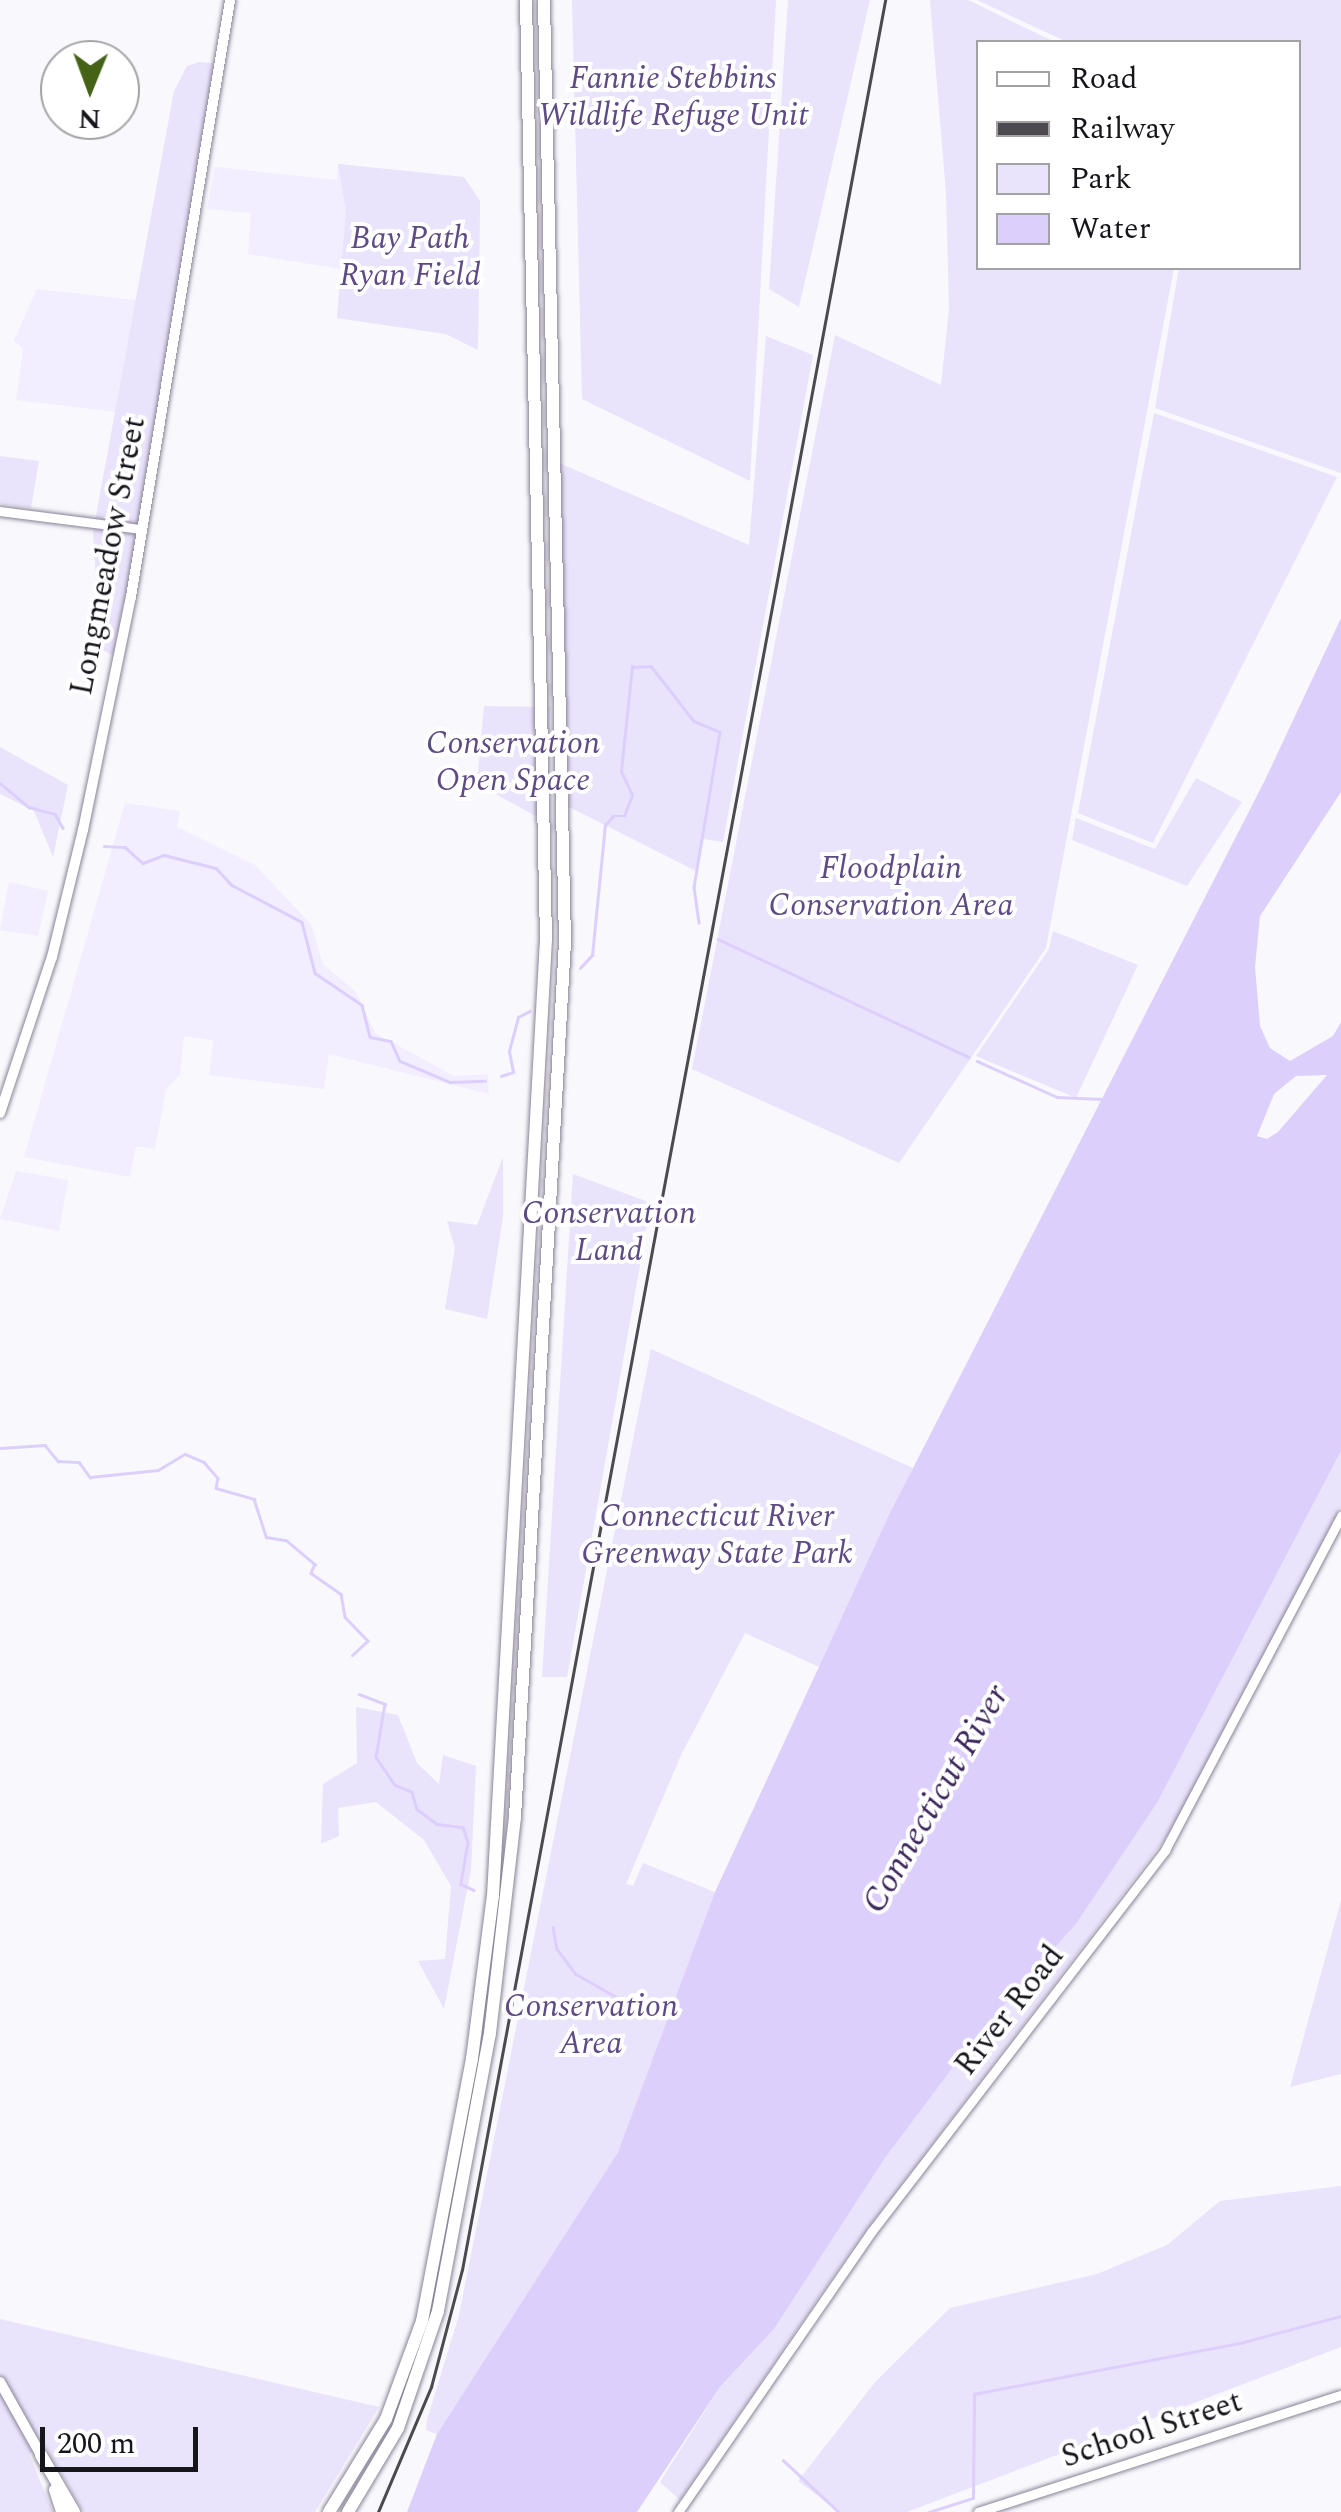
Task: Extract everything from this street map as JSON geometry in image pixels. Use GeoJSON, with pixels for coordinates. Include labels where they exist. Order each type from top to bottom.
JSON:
{"type":"FeatureCollection","features":[{"type":"Feature","properties":{"kind":"highway"},"geometry":{"type":"LineString","coordinates":[[329,2512],[378,2436],[416,2341],[473,2050],[496,1855],[534,1177],[547,857],[526,0]]}},
{"type":"Feature","properties":{"kind":"highway"},"geometry":{"type":"LineString","coordinates":[[348,2512],[398,2428],[430,2341],[490,2033],[517,1797],[566,880],[544,0]]}},
{"type":"Feature","properties":{"kind":"highway"},"geometry":{"type":"LineString","coordinates":[[41,2455],[62,2512]]}},
{"type":"Feature","properties":{"kind":"highway"},"geometry":{"type":"LineString","coordinates":[[41,2455],[74,2512]]}},
{"type":"Feature","properties":{"kind":"main road","name":"Longmeadow Street"},"geometry":{"type":"LineString","coordinates":[[0,1113],[71,885],[141,529],[230,0]]}},
{"type":"Feature","properties":{"kind":"main road"},"geometry":{"type":"LineString","coordinates":[[0,2382],[41,2455]]}},
{"type":"Feature","properties":{"kind":"street"},"geometry":{"type":"LineString","coordinates":[[0,511],[141,529]]}},
{"type":"Feature","properties":{"kind":"street","name":"River Road"},"geometry":{"type":"LineString","coordinates":[[678,2512],[872,2231],[1165,1850],[1341,1516]]}},
{"type":"Feature","properties":{"kind":"street","name":"School Street"},"geometry":{"type":"LineString","coordinates":[[978,2512],[1341,2395]]}},
{"type":"Feature","properties":{"kind":"shaded area","name":"Bay Path Ryan Field"},"geometry":{"type":"Polygon","coordinates":[[[338,164],[464,177],[480,201],[478,350],[446,334],[337,318],[341,269],[248,254],[251,213],[207,209],[215,167],[337,180],[338,164]]]}},
{"type":"Feature","properties":{"kind":"shaded area"},"geometry":{"type":"Polygon","coordinates":[[[37,289],[136,300],[116,412],[16,400],[23,349],[14,340],[37,289]]]}},
{"type":"Feature","properties":{"kind":"shaded area"},"geometry":{"type":"Polygon","coordinates":[[[125,803],[180,811],[177,827],[255,865],[311,924],[323,964],[356,992],[375,1033],[454,1076],[488,1074],[489,1094],[329,1054],[324,1089],[209,1075],[213,1040],[184,1036],[180,1075],[166,1089],[155,1149],[136,1146],[130,1177],[24,1157],[125,803]]]}},
{"type":"Feature","properties":{"kind":"shaded area"},"geometry":{"type":"Polygon","coordinates":[[[9,882],[48,891],[38,936],[0,930],[9,882]]]}},
{"type":"Feature","properties":{"kind":"shaded area"},"geometry":{"type":"Polygon","coordinates":[[[16,1171],[68,1180],[59,1231],[0,1219],[16,1171]]]}},
{"type":"Feature","properties":{"kind":"green space","name":"Fannie Stebbins Wildlife Refuge Unit"},"geometry":{"type":"Polygon","coordinates":[[[572,0],[776,0],[750,481],[582,399],[572,0]]]}},
{"type":"Feature","properties":{"kind":"green space"},"geometry":{"type":"Polygon","coordinates":[[[788,0],[870,0],[799,307],[769,289],[788,0]]]}},
{"type":"Feature","properties":{"kind":"green space","name":"Floodplain Conservation Area"},"geometry":{"type":"Polygon","coordinates":[[[930,0],[968,0],[1051,40],[976,40],[976,270],[1174,270],[1046,948],[899,1163],[692,1069],[835,335],[941,385],[949,309],[946,193],[930,0]]]}},
{"type":"Feature","properties":{"kind":"green space"},"geometry":{"type":"Polygon","coordinates":[[[977,0],[1341,0],[1341,473],[1155,408],[1179,270],[1301,270],[1301,40],[1063,40],[977,0]]]}},
{"type":"Feature","properties":{"kind":"green space"},"geometry":{"type":"Polygon","coordinates":[[[199,62],[220,64],[116,658],[100,648],[93,532],[174,91],[187,66],[199,62]]]}},
{"type":"Feature","properties":{"kind":"green space","name":"Bay Path Ryan Field"},"geometry":{"type":"Polygon","coordinates":[[[338,164],[464,177],[480,201],[478,350],[446,334],[337,318],[346,211],[338,164]]]}},
{"type":"Feature","properties":{"kind":"green space"},"geometry":{"type":"Polygon","coordinates":[[[766,336],[813,355],[723,842],[703,839],[696,871],[557,801],[552,460],[749,545],[766,336]]]}},
{"type":"Feature","properties":{"kind":"green space","name":"Floodplain Conservation Area"},"geometry":{"type":"Polygon","coordinates":[[[1154,413],[1337,477],[1153,843],[1078,813],[1154,413]]]}},
{"type":"Feature","properties":{"kind":"green space"},"geometry":{"type":"Polygon","coordinates":[[[0,456],[39,461],[31,508],[0,504],[0,456]]]}},
{"type":"Feature","properties":{"kind":"green space","name":"Conservation Open Space"},"geometry":{"type":"Polygon","coordinates":[[[484,706],[551,707],[543,820],[477,784],[484,706]]]}},
{"type":"Feature","properties":{"kind":"green space"},"geometry":{"type":"Polygon","coordinates":[[[0,747],[68,785],[53,857],[34,811],[0,794],[0,747]]]}},
{"type":"Feature","properties":{"kind":"green space","name":"Floodplain Conservation Area"},"geometry":{"type":"Polygon","coordinates":[[[1196,778],[1242,802],[1187,886],[1072,840],[1076,818],[1155,849],[1196,778]]]}},
{"type":"Feature","properties":{"kind":"green space","name":"Floodplain Conservation Area"},"geometry":{"type":"Polygon","coordinates":[[[1053,931],[1138,965],[1076,1098],[976,1056],[1049,949],[1053,931]]]}},
{"type":"Feature","properties":{"kind":"green space","name":"Conservation Land"},"geometry":{"type":"Polygon","coordinates":[[[503,1157],[503,1217],[487,1319],[445,1309],[455,1248],[447,1221],[477,1225],[503,1157]]]}},
{"type":"Feature","properties":{"kind":"green space","name":"Conservation Land"},"geometry":{"type":"Polygon","coordinates":[[[573,1174],[651,1203],[567,1677],[542,1677],[573,1174]]]}},
{"type":"Feature","properties":{"kind":"green space","name":"Connecticut River Greenway State Park"},"geometry":{"type":"Polygon","coordinates":[[[651,1349],[913,1468],[819,1667],[745,1633],[682,1753],[626,1884],[633,1886],[643,1863],[715,1892],[699,1942],[618,2152],[437,2434],[426,2430],[427,2420],[459,2315],[651,1349]]]}},
{"type":"Feature","properties":{"kind":"green space"},"geometry":{"type":"Polygon","coordinates":[[[1341,1451],[1341,1506],[1174,1827],[855,2245],[680,2500],[660,2482],[720,2387],[774,2329],[885,2158],[978,2034],[1076,1924],[1157,1803],[1341,1451]]]}},
{"type":"Feature","properties":{"kind":"green space","name":"Conservation Area"},"geometry":{"type":"Polygon","coordinates":[[[356,1707],[398,1715],[417,1763],[439,1784],[443,1755],[476,1766],[471,1870],[444,2009],[418,1961],[445,1959],[451,1886],[424,1840],[376,1802],[338,1808],[339,1836],[321,1844],[323,1784],[357,1763],[356,1707]]]}},
{"type":"Feature","properties":{"kind":"green space"},"geometry":{"type":"Polygon","coordinates":[[[1341,1900],[1341,2074],[1290,2087],[1341,1900]]]}},
{"type":"Feature","properties":{"kind":"green space"},"geometry":{"type":"Polygon","coordinates":[[[1341,2186],[1341,2347],[907,2512],[840,2512],[798,2481],[876,2381],[950,2308],[1097,2274],[1167,2245],[1220,2201],[1341,2186]]]}},
{"type":"Feature","properties":{"kind":"green space"},"geometry":{"type":"Polygon","coordinates":[[[0,2319],[379,2407],[315,2512],[83,2512],[45,2445],[29,2454],[53,2512],[0,2512],[0,2319]]]}},
{"type":"Feature","properties":{"kind":"water","name":"Connecticut River"},"geometry":{"type":"Polygon","coordinates":[[[1341,618],[1341,792],[1260,916],[1255,967],[1260,1026],[1270,1048],[1290,1061],[1333,1036],[1341,1022],[1341,1451],[1157,1803],[1076,1924],[978,2034],[885,2158],[774,2329],[720,2387],[637,2512],[407,2512],[437,2434],[618,2152],[715,1892],[889,1515],[1265,780],[1341,618]],[[1327,1075],[1296,1076],[1274,1094],[1257,1136],[1267,1139],[1278,1132],[1327,1075]]]}},
{"type":"Feature","properties":{"kind":"waterway"},"geometry":{"type":"LineString","coordinates":[[580,968],[592,955],[605,825],[613,816],[624,816],[632,795],[621,771],[632,667],[651,666],[694,721],[720,732],[694,887],[699,923]]}},
{"type":"Feature","properties":{"kind":"waterway"},"geometry":{"type":"LineString","coordinates":[[0,783],[29,807],[55,814],[63,828]]}},
{"type":"Feature","properties":{"kind":"waterway"},"geometry":{"type":"LineString","coordinates":[[104,846],[125,847],[143,863],[164,855],[216,868],[232,885],[302,922],[315,973],[362,1005],[370,1037],[391,1041],[400,1061],[450,1082],[485,1081]]}},
{"type":"Feature","properties":{"kind":"waterway"},"geometry":{"type":"LineString","coordinates":[[718,939],[969,1057]]}},
{"type":"Feature","properties":{"kind":"waterway"},"geometry":{"type":"LineString","coordinates":[[501,1076],[513,1072],[509,1051],[518,1017],[530,1011]]}},
{"type":"Feature","properties":{"kind":"waterway"},"geometry":{"type":"LineString","coordinates":[[977,1061],[1057,1097],[1102,1099]]}},
{"type":"Feature","properties":{"kind":"waterway"},"geometry":{"type":"LineString","coordinates":[[0,1448],[45,1445],[58,1461],[79,1462],[90,1477],[158,1470],[185,1454],[204,1462],[218,1478],[216,1488],[254,1499],[266,1537],[286,1540],[315,1564],[311,1573],[341,1594],[345,1617],[368,1641],[353,1655]]}},
{"type":"Feature","properties":{"kind":"waterway"},"geometry":{"type":"LineString","coordinates":[[359,1694],[385,1704],[376,1757],[395,1785],[412,1792],[417,1809],[437,1824],[463,1827],[468,1842],[461,1884],[474,1890]]}},
{"type":"Feature","properties":{"kind":"waterway"},"geometry":{"type":"LineString","coordinates":[[553,1927],[557,1949],[576,1974],[643,2012],[678,2004]]}},
{"type":"Feature","properties":{"kind":"waterway"},"geometry":{"type":"LineString","coordinates":[[929,2512],[973,2498],[974,2394],[1240,2343],[1341,2316]]}},
{"type":"Feature","properties":{"kind":"waterway"},"geometry":{"type":"LineString","coordinates":[[783,2460],[839,2512]]}},
{"type":"Feature","properties":{"kind":"railway"},"geometry":{"type":"LineString","coordinates":[[378,2512],[431,2387],[462,2270],[885,0]]}}]}
